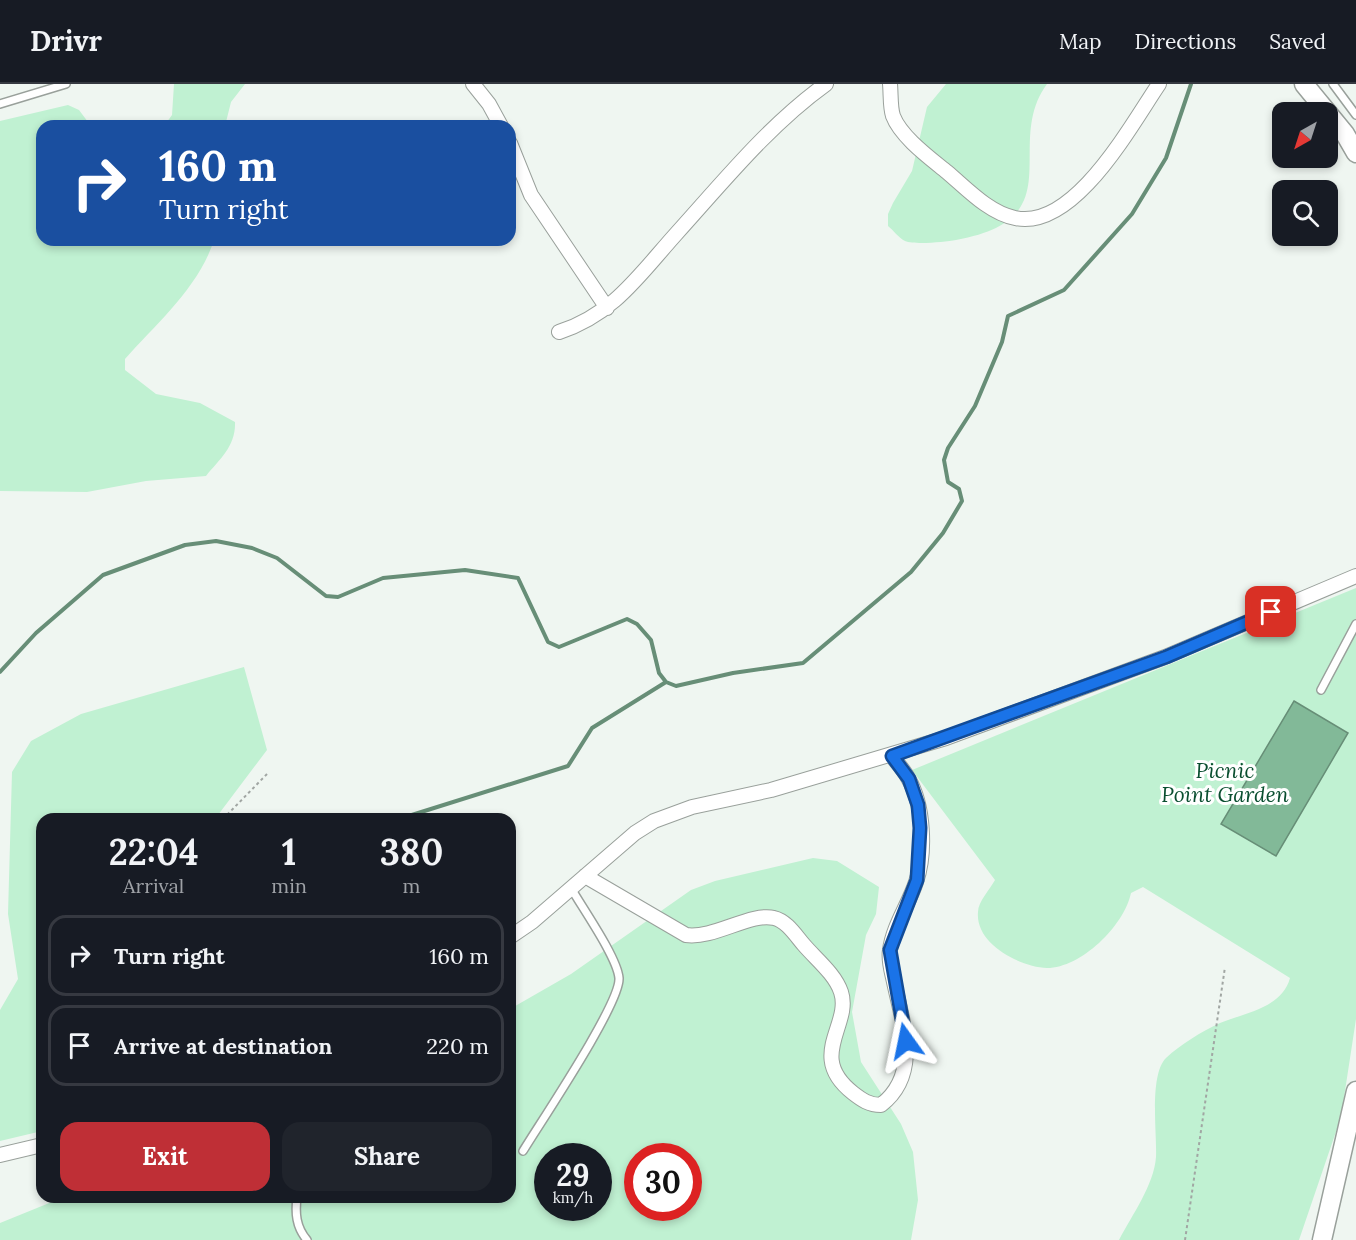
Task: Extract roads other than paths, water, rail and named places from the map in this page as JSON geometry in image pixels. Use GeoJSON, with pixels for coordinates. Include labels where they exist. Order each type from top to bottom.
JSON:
{"type":"FeatureCollection","features":[{"type":"Feature","properties":{"kind":"main road"},"geometry":{"type":"LineString","coordinates":[[1304,84],[1345,134],[1356,153]]}},
{"type":"Feature","properties":{"kind":"main road"},"geometry":{"type":"LineString","coordinates":[[1322,1240],[1353,1120],[1356,1091]]}},
{"type":"Feature","properties":{"kind":"street"},"geometry":{"type":"LineString","coordinates":[[473,84],[489,104],[498,120]]}},
{"type":"Feature","properties":{"kind":"street"},"geometry":{"type":"LineString","coordinates":[[559,332],[579,326],[607,308],[791,111],[826,84]]}},
{"type":"Feature","properties":{"kind":"street"},"geometry":{"type":"LineString","coordinates":[[891,84],[893,116],[914,144],[980,200],[1013,218],[1032,219],[1072,200],[1088,184],[1159,84]]}},
{"type":"Feature","properties":{"kind":"street"},"geometry":{"type":"LineString","coordinates":[[516,158],[531,195],[607,308]]}},
{"type":"Feature","properties":{"kind":"street"},"geometry":{"type":"LineString","coordinates":[[516,932],[635,833],[654,821],[692,807],[771,790],[892,756],[1166,657],[1356,576]]}},
{"type":"Feature","properties":{"kind":"street"},"geometry":{"type":"LineString","coordinates":[[585,876],[686,935],[698,937],[765,917],[783,921],[834,980],[841,992],[843,1005],[835,1031],[833,1069],[844,1086],[862,1100],[881,1105],[892,1097],[900,1084],[907,1063],[906,1041],[890,950],[917,880],[920,857],[918,805],[909,779],[892,756]]}},
{"type":"Feature","properties":{"kind":"street"},"geometry":{"type":"LineString","coordinates":[[0,1155],[36,1146]]}},
{"type":"Feature","properties":{"kind":"lane"},"geometry":{"type":"LineString","coordinates":[[0,104],[66,84]]}},
{"type":"Feature","properties":{"kind":"lane"},"geometry":{"type":"LineString","coordinates":[[1333,84],[1356,115]]}},
{"type":"Feature","properties":{"kind":"lane"},"geometry":{"type":"LineString","coordinates":[[1321,690],[1356,624]]}},
{"type":"Feature","properties":{"kind":"lane"},"geometry":{"type":"LineString","coordinates":[[523,1151],[584,1053],[612,1000],[619,980],[616,964],[571,888]]}},
{"type":"Feature","properties":{"kind":"lane"},"geometry":{"type":"LineString","coordinates":[[297,1203],[299,1228],[307,1240]]}},
{"type":"Feature","properties":{"kind":"waterway"},"geometry":{"type":"LineString","coordinates":[[0,672],[36,633],[103,575],[185,545],[216,541],[252,548],[277,558],[326,596],[338,597],[383,578],[465,570],[518,578],[548,642],[559,647],[627,619],[637,624],[651,640],[659,673],[666,682],[676,686],[733,673],[803,663],[911,572],[943,533],[962,501],[959,489],[948,482],[944,460],[948,448],[975,406],[1002,342],[1008,316],[1064,290],[1132,214],[1166,158],[1191,84]]}},
{"type":"Feature","properties":{"kind":"waterway"},"geometry":{"type":"LineString","coordinates":[[418,813],[568,766],[592,728],[666,682]]}},
{"type":"Feature","properties":{"kind":"park label","name":"Picnic Point Garden"},"geometry":{"type":"Point","coordinates":[1225,783]}}]}
